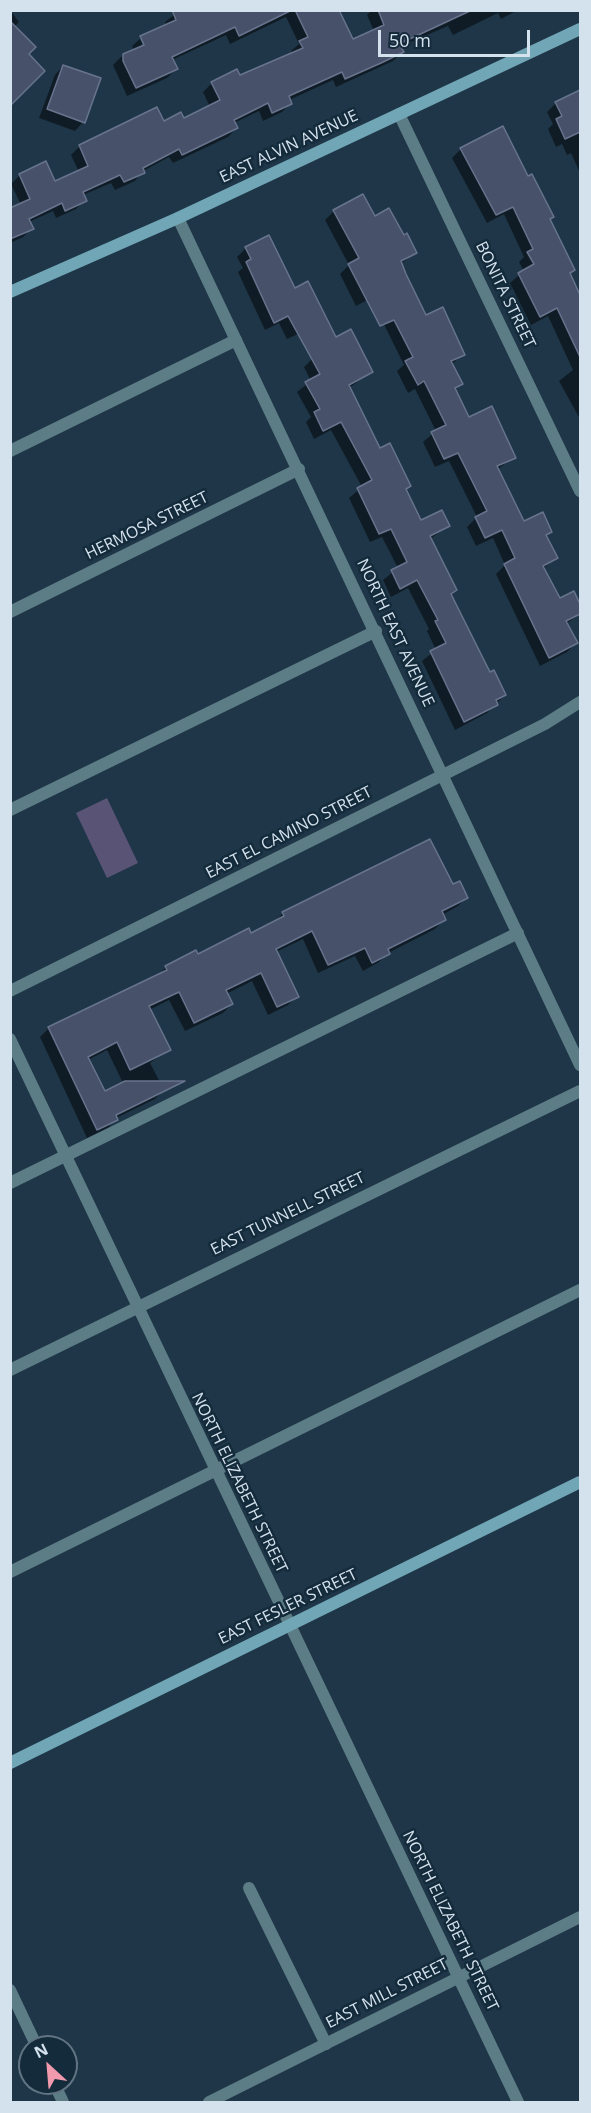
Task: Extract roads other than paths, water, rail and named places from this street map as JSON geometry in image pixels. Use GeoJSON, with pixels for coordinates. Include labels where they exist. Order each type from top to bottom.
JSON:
{"type":"FeatureCollection","features":[{"type":"Feature","properties":{"kind":"street","name":"EAST ALVIN AVENUE"},"geometry":{"type":"LineString","coordinates":[[10,292],[178,218],[580,29]]}},
{"type":"Feature","properties":{"kind":"street","name":"BONITA STREET"},"geometry":{"type":"LineString","coordinates":[[399,114],[580,491]]}},
{"type":"Feature","properties":{"kind":"street","name":"NORTH EAST AVENUE"},"geometry":{"type":"LineString","coordinates":[[178,218],[444,774],[580,1065]]}},
{"type":"Feature","properties":{"kind":"street"},"geometry":{"type":"LineString","coordinates":[[10,451],[236,340]]}},
{"type":"Feature","properties":{"kind":"street","name":"HERMOSA STREET"},"geometry":{"type":"LineString","coordinates":[[10,612],[299,469]]}},
{"type":"Feature","properties":{"kind":"street"},"geometry":{"type":"LineString","coordinates":[[10,810],[376,631]]}},
{"type":"Feature","properties":{"kind":"street","name":"EAST EL CAMINO STREET"},"geometry":{"type":"LineString","coordinates":[[10,991],[545,724],[580,702]]}},
{"type":"Feature","properties":{"kind":"street"},"geometry":{"type":"LineString","coordinates":[[10,1183],[519,933]]}},
{"type":"Feature","properties":{"kind":"street","name":"NORTH ELIZABETH STREET"},"geometry":{"type":"LineString","coordinates":[[10,1039],[518,2103]]}},
{"type":"Feature","properties":{"kind":"street","name":"EAST TUNNELL STREET"},"geometry":{"type":"LineString","coordinates":[[10,1370],[136,1306],[580,1091]]}},
{"type":"Feature","properties":{"kind":"street"},"geometry":{"type":"LineString","coordinates":[[10,1572],[214,1469],[580,1290]]}},
{"type":"Feature","properties":{"kind":"street","name":"EAST FESLER STREET"},"geometry":{"type":"LineString","coordinates":[[10,1763],[580,1482]]}},
{"type":"Feature","properties":{"kind":"street"},"geometry":{"type":"LineString","coordinates":[[249,1888],[326,2044]]}},
{"type":"Feature","properties":{"kind":"street","name":"EAST MILL STREET"},"geometry":{"type":"LineString","coordinates":[[210,2103],[580,1917]]}},
{"type":"Feature","properties":{"kind":"street"},"geometry":{"type":"LineString","coordinates":[[10,1990],[31,2035]]}}]}
